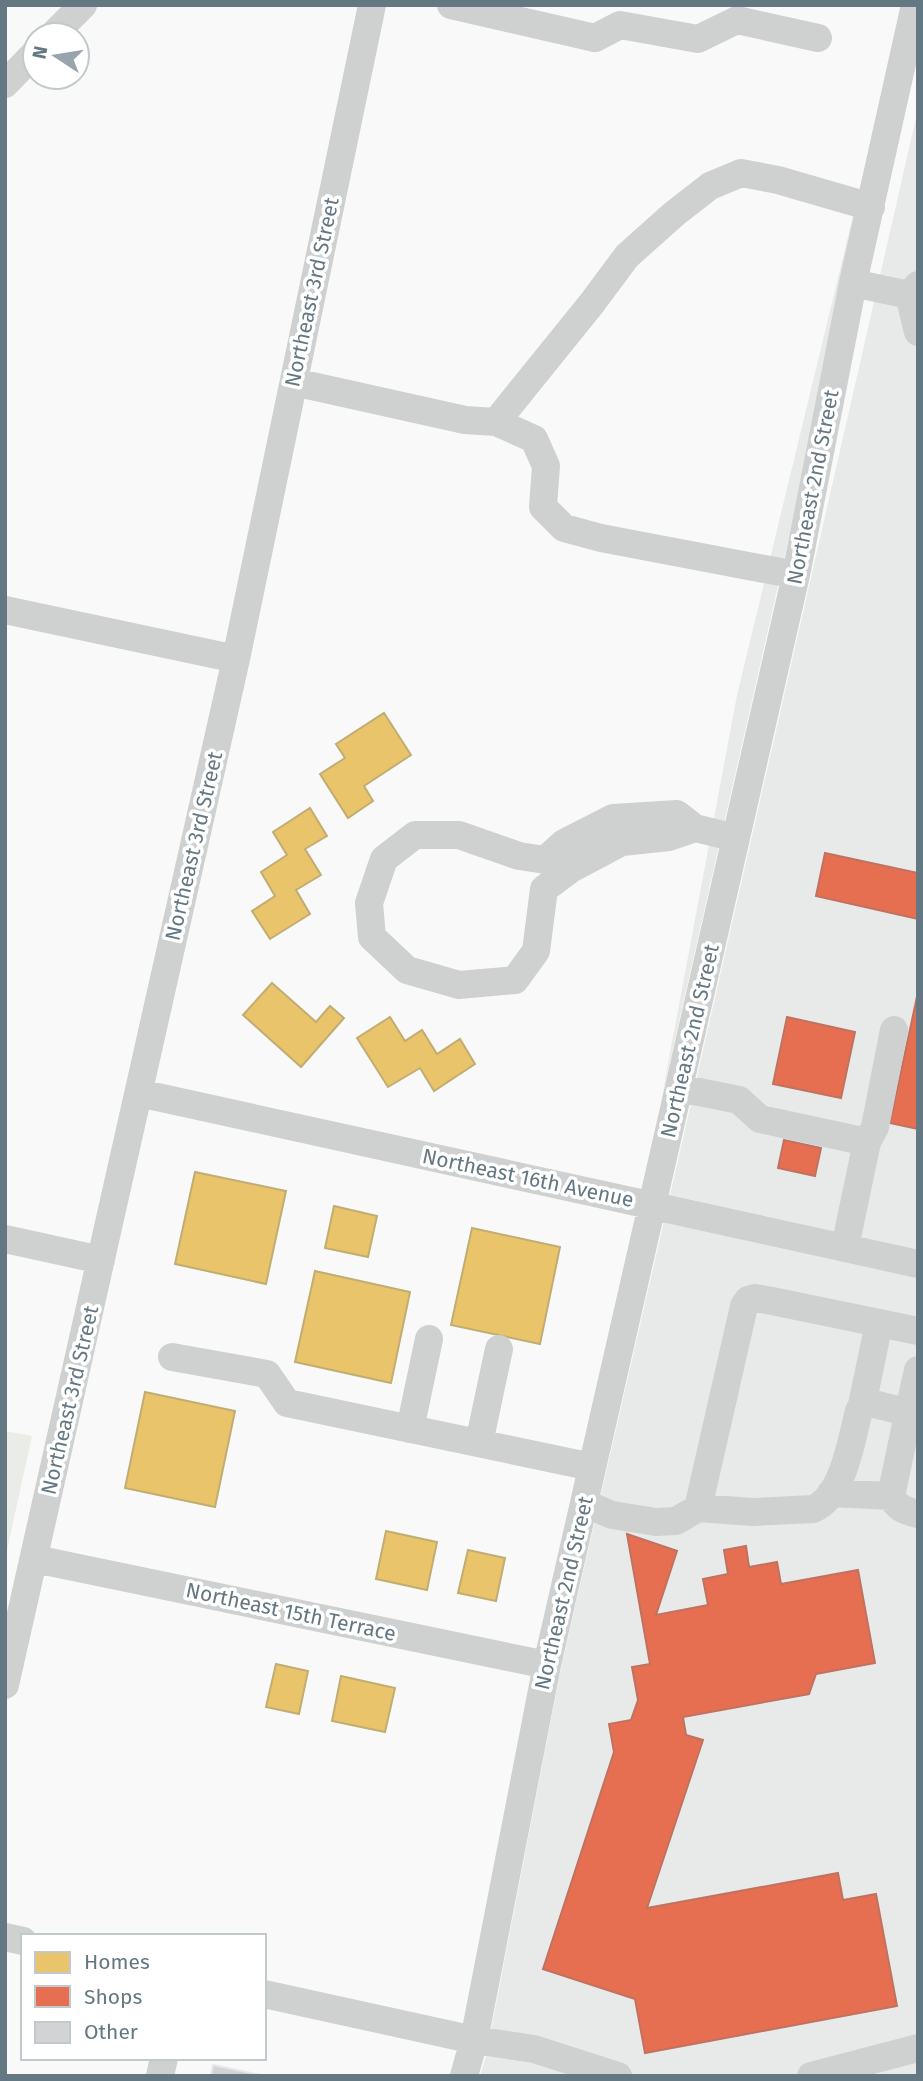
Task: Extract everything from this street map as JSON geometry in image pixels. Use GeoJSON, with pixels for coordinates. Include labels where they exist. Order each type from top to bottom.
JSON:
{"type":"FeatureCollection","features":[{"type":"Feature","properties":{"kind":"street"},"geometry":{"type":"LineString","coordinates":[[67,21],[83,5]]}},
{"type":"Feature","properties":{"kind":"street","name":"Northeast 3rd Street"},"geometry":{"type":"LineString","coordinates":[[5,1685],[236,659],[372,5]]}},
{"type":"Feature","properties":{"kind":"street"},"geometry":{"type":"LineString","coordinates":[[451,5],[595,38],[620,25],[698,39],[737,20],[818,38]]}},
{"type":"Feature","properties":{"kind":"street","name":"Northeast 2nd Street"},"geometry":{"type":"LineString","coordinates":[[464,2076],[474,2040],[547,1665],[796,575],[853,284],[915,5]]}},
{"type":"Feature","properties":{"kind":"street"},"geometry":{"type":"LineString","coordinates":[[5,83],[21,68]]}},
{"type":"Feature","properties":{"kind":"street"},"geometry":{"type":"LineString","coordinates":[[496,422],[627,256],[710,186],[741,173],[778,180],[871,207]]}},
{"type":"Feature","properties":{"kind":"street"},"geometry":{"type":"LineString","coordinates":[[853,284],[913,290],[918,331]]}},
{"type":"Feature","properties":{"kind":"street"},"geometry":{"type":"LineString","coordinates":[[294,382],[465,420],[496,422],[534,439],[546,467],[543,508],[564,528],[600,538],[796,575]]}},
{"type":"Feature","properties":{"kind":"street"},"geometry":{"type":"LineString","coordinates":[[5,610],[236,659]]}},
{"type":"Feature","properties":{"kind":"street"},"geometry":{"type":"LineString","coordinates":[[695,828],[668,837],[622,842],[571,869],[544,889],[536,951],[514,980],[458,985],[433,978],[407,970],[372,937],[369,903],[384,859],[415,835],[459,835],[519,856],[545,860],[564,843],[613,818],[677,814],[695,828],[736,838]]}},
{"type":"Feature","properties":{"kind":"street"},"geometry":{"type":"LineString","coordinates":[[845,1247],[867,1142],[875,1127],[894,1030]]}},
{"type":"Feature","properties":{"kind":"street"},"geometry":{"type":"LineString","coordinates":[[679,1088],[739,1100],[760,1119],[867,1142]]}},
{"type":"Feature","properties":{"kind":"street","name":"Northeast 16th Avenue"},"geometry":{"type":"LineString","coordinates":[[139,1093],[918,1264]]}},
{"type":"Feature","properties":{"kind":"street"},"geometry":{"type":"LineString","coordinates":[[5,1239],[101,1260]]}},
{"type":"Feature","properties":{"kind":"street"},"geometry":{"type":"LineString","coordinates":[[698,1508],[744,1306],[748,1300],[755,1298],[772,1301],[918,1331]]}},
{"type":"Feature","properties":{"kind":"street"},"geometry":{"type":"LineString","coordinates":[[584,1503],[612,1515],[656,1522],[676,1521],[698,1508],[753,1511],[813,1509],[821,1506],[831,1493],[847,1458],[862,1405],[879,1323]]}},
{"type":"Feature","properties":{"kind":"street"},"geometry":{"type":"LineString","coordinates":[[410,1429],[429,1339]]}},
{"type":"Feature","properties":{"kind":"street"},"geometry":{"type":"LineString","coordinates":[[479,1443],[499,1349]]}},
{"type":"Feature","properties":{"kind":"street"},"geometry":{"type":"LineString","coordinates":[[172,1357],[267,1374],[287,1403],[592,1466]]}},
{"type":"Feature","properties":{"kind":"street"},"geometry":{"type":"LineString","coordinates":[[918,1370],[891,1496],[896,1505],[918,1514]]}},
{"type":"Feature","properties":{"kind":"street"},"geometry":{"type":"LineString","coordinates":[[862,1405],[870,1403],[902,1411],[907,1420]]}},
{"type":"Feature","properties":{"kind":"street"},"geometry":{"type":"LineString","coordinates":[[831,1493],[891,1496]]}},
{"type":"Feature","properties":{"kind":"street","name":"Northeast 15th Terrace"},"geometry":{"type":"LineString","coordinates":[[35,1559],[547,1665]]}},
{"type":"Feature","properties":{"kind":"street"},"geometry":{"type":"LineString","coordinates":[[266,1994],[474,2040],[534,2049],[553,2066],[618,2076]]}},
{"type":"Feature","properties":{"kind":"street"},"geometry":{"type":"LineString","coordinates":[[821,2074],[900,2065]]}},
{"type":"Feature","properties":{"kind":"shaded area"},"geometry":{"type":"Polygon","coordinates":[[[904,5],[910,5],[661,1101],[737,695],[904,5]]]}},
{"type":"Feature","properties":{"kind":"shaded area"},"geometry":{"type":"Polygon","coordinates":[[[918,109],[918,1250],[670,1195],[918,109]]]}},
{"type":"Feature","properties":{"kind":"shaded area"},"geometry":{"type":"Polygon","coordinates":[[[664,1221],[918,1277],[918,2076],[480,2076],[561,1668],[664,1221]]]}},
{"type":"Feature","properties":{"kind":"shaded area"},"geometry":{"type":"Polygon","coordinates":[[[5,1431],[32,1436],[5,1559],[5,1431]]]}},
{"type":"Feature","properties":{"kind":"building: Homes"},"geometry":{"type":"Polygon","coordinates":[[[384,713],[411,755],[364,786],[373,801],[348,818],[320,774],[345,758],[336,744],[384,713]]]}},
{"type":"Feature","properties":{"kind":"building: Homes"},"geometry":{"type":"Polygon","coordinates":[[[310,808],[327,836],[305,849],[321,875],[296,890],[310,914],[270,939],[252,911],[275,896],[261,872],[287,855],[273,832],[310,808]]]}},
{"type":"Feature","properties":{"kind":"building: Homes"},"geometry":{"type":"Polygon","coordinates":[[[272,983],[316,1022],[330,1006],[344,1018],[301,1067],[243,1015],[272,983]]]}},
{"type":"Feature","properties":{"kind":"building: Homes"},"geometry":{"type":"Polygon","coordinates":[[[390,1017],[405,1041],[422,1030],[437,1054],[460,1039],[475,1064],[434,1091],[420,1068],[388,1087],[357,1038],[390,1017]]]}},
{"type":"Feature","properties":{"kind":"building: Homes"},"geometry":{"type":"Polygon","coordinates":[[[195,1172],[286,1191],[266,1284],[175,1264],[195,1172]]]}},
{"type":"Feature","properties":{"kind":"building: Homes"},"geometry":{"type":"Polygon","coordinates":[[[334,1206],[377,1216],[368,1257],[325,1248],[334,1206]]]}},
{"type":"Feature","properties":{"kind":"building: Homes"},"geometry":{"type":"Polygon","coordinates":[[[472,1228],[560,1247],[540,1344],[451,1325],[472,1228]]]}},
{"type":"Feature","properties":{"kind":"building: Homes"},"geometry":{"type":"Polygon","coordinates":[[[315,1271],[410,1292],[391,1383],[295,1362],[315,1271]]]}},
{"type":"Feature","properties":{"kind":"building: Homes"},"geometry":{"type":"Polygon","coordinates":[[[145,1392],[235,1411],[215,1507],[125,1488],[145,1392]]]}},
{"type":"Feature","properties":{"kind":"building: Homes"},"geometry":{"type":"Polygon","coordinates":[[[386,1531],[437,1542],[427,1590],[376,1579],[386,1531]]]}},
{"type":"Feature","properties":{"kind":"building: Homes"},"geometry":{"type":"Polygon","coordinates":[[[468,1550],[505,1558],[496,1601],[458,1593],[468,1550]]]}},
{"type":"Feature","properties":{"kind":"building: Homes"},"geometry":{"type":"Polygon","coordinates":[[[276,1664],[308,1671],[299,1714],[266,1707],[276,1664]]]}},
{"type":"Feature","properties":{"kind":"building: Homes"},"geometry":{"type":"Polygon","coordinates":[[[341,1676],[395,1688],[385,1732],[332,1721],[341,1676]]]}},
{"type":"Feature","properties":{"kind":"building: Shops"},"geometry":{"type":"Polygon","coordinates":[[[825,853],[918,873],[918,919],[816,896],[825,853]]]}},
{"type":"Feature","properties":{"kind":"building: Shops"},"geometry":{"type":"Polygon","coordinates":[[[918,992],[918,1129],[890,1123],[918,992]]]}},
{"type":"Feature","properties":{"kind":"building: Shops"},"geometry":{"type":"Polygon","coordinates":[[[787,1017],[855,1032],[841,1098],[773,1084],[787,1017]]]}},
{"type":"Feature","properties":{"kind":"building: Shops"},"geometry":{"type":"Polygon","coordinates":[[[784,1140],[821,1148],[815,1176],[778,1168],[784,1140]]]}},
{"type":"Feature","properties":{"kind":"building: Shops"},"geometry":{"type":"Polygon","coordinates":[[[627,1534],[677,1551],[656,1615],[708,1605],[703,1579],[728,1574],[724,1550],[746,1546],[749,1567],[777,1562],[781,1584],[858,1570],[875,1663],[816,1674],[809,1694],[683,1717],[686,1735],[703,1740],[647,1908],[838,1873],[843,1900],[876,1894],[897,2006],[645,2053],[635,1999],[543,1969],[614,1752],[609,1724],[631,1720],[638,1700],[632,1667],[650,1664],[627,1534]]]}},
{"type":"Feature","properties":{"kind":"building: Other"},"geometry":{"type":"Polygon","coordinates":[[[213,2065],[266,2076],[211,2076],[213,2065]]]}}]}
